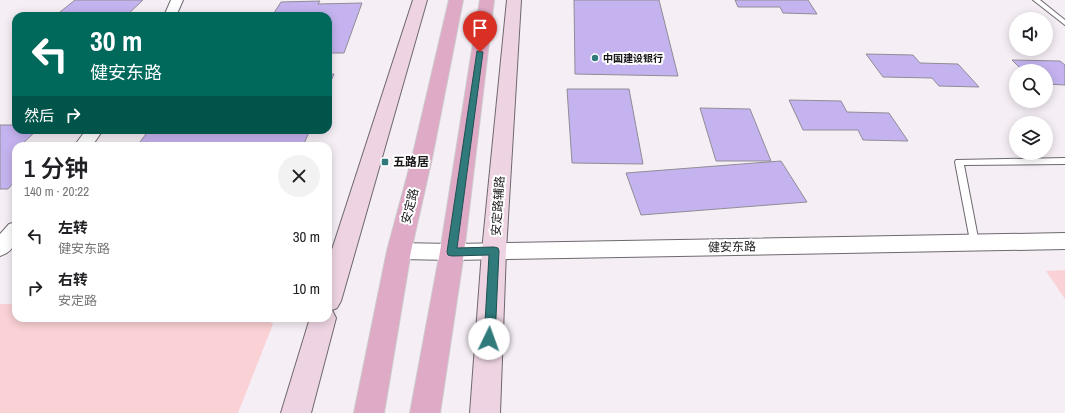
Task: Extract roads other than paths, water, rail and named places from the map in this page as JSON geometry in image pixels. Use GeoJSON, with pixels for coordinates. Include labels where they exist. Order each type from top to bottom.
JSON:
{"type":"FeatureCollection","features":[{"type":"Feature","properties":{"kind":"main road","name":"安定路"},"geometry":{"type":"LineString","coordinates":[[368,413],[399,251],[422,158],[456,0]]}},
{"type":"Feature","properties":{"kind":"main road"},"geometry":{"type":"LineString","coordinates":[[425,413],[452,252],[487,0]]}},
{"type":"Feature","properties":{"kind":"street"},"geometry":{"type":"LineString","coordinates":[[172,12],[177,0]]}},
{"type":"Feature","properties":{"kind":"street"},"geometry":{"type":"LineString","coordinates":[[332,274],[335,253],[420,0]]}},
{"type":"Feature","properties":{"kind":"street","name":"安定路辅路"},"geometry":{"type":"LineString","coordinates":[[485,413],[494,251],[514,0]]}},
{"type":"Feature","properties":{"kind":"street"},"geometry":{"type":"LineString","coordinates":[[86,142],[93,134]]}},
{"type":"Feature","properties":{"kind":"street"},"geometry":{"type":"LineString","coordinates":[[0,248],[12,233]]}},
{"type":"Feature","properties":{"kind":"street","name":"健安东路"},"geometry":{"type":"LineString","coordinates":[[399,251],[452,252],[1065,241]]}},
{"type":"Feature","properties":{"kind":"street"},"geometry":{"type":"LineString","coordinates":[[0,254],[12,254]]}},
{"type":"Feature","properties":{"kind":"street"},"geometry":{"type":"LineString","coordinates":[[296,413],[322,322]]}},
{"type":"Feature","properties":{"kind":"lane"},"geometry":{"type":"LineString","coordinates":[[1036,0],[1065,23]]}},
{"type":"Feature","properties":{"kind":"lane"},"geometry":{"type":"LineString","coordinates":[[974,243],[959,162],[1065,161]]}},
{"type":"Feature","properties":{"kind":"place","name":"中国建设银行"},"geometry":{"type":"Point","coordinates":[595,58]}},
{"type":"Feature","properties":{"kind":"place","name":"五路居"},"geometry":{"type":"Point","coordinates":[385,162]}}]}
